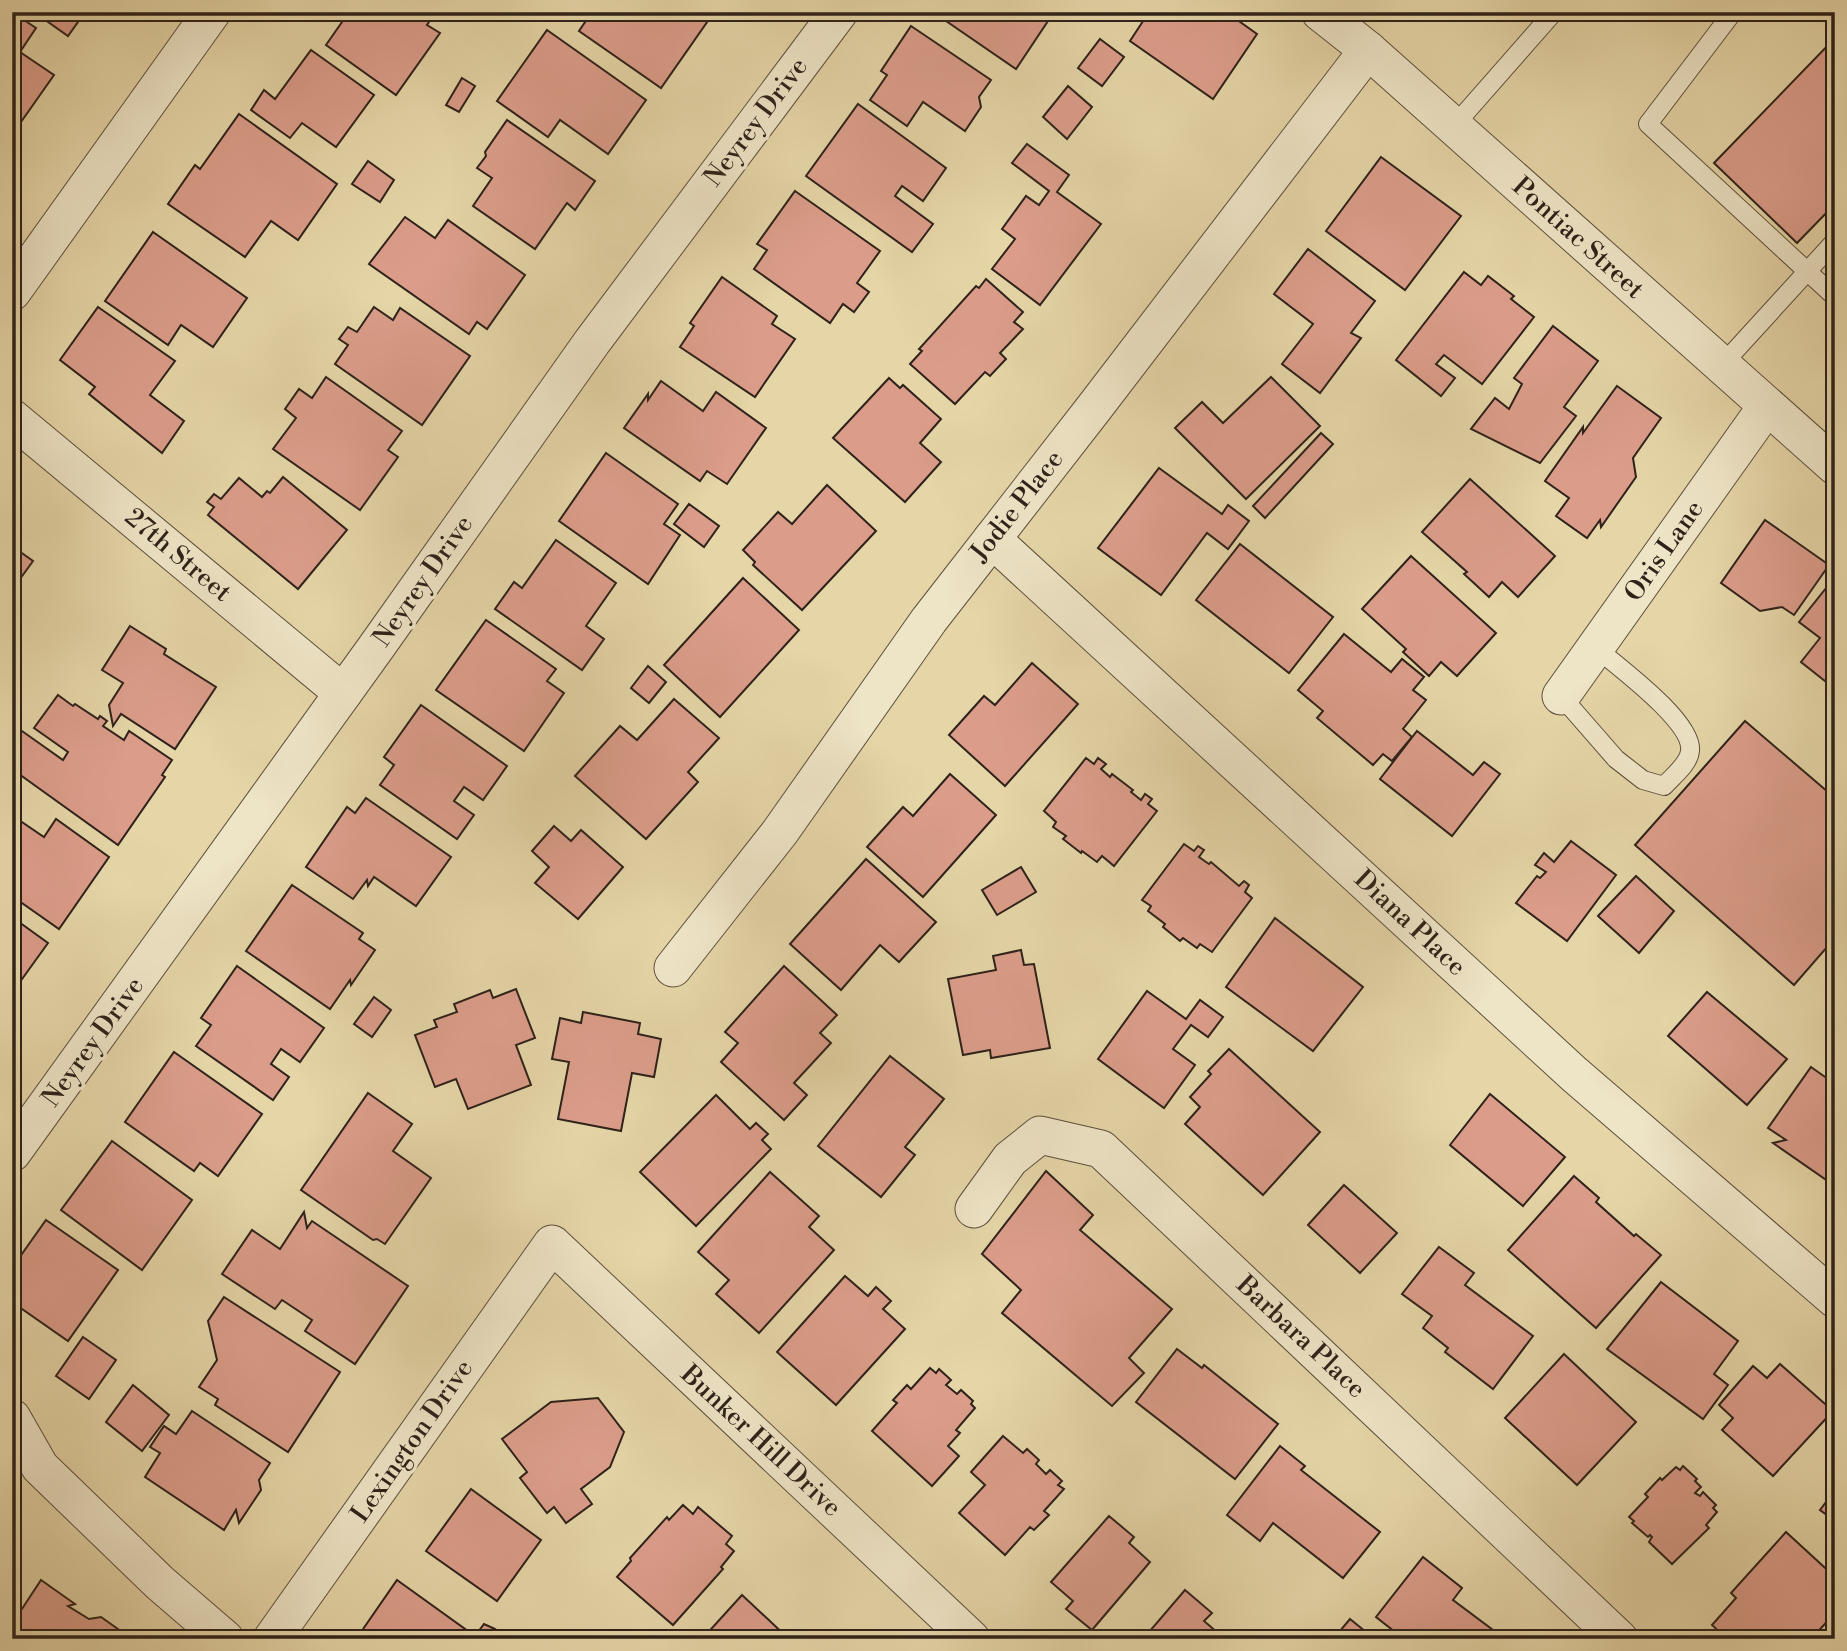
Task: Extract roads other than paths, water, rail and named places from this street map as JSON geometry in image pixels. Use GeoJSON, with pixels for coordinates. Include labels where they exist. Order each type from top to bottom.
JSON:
{"type":"FeatureCollection","features":[{"type":"Feature","properties":{"kind":"street"},"geometry":{"type":"LineString","coordinates":[[12,292],[212,12]]}},
{"type":"Feature","properties":{"kind":"street","name":"Neyrey Drive"},"geometry":{"type":"LineString","coordinates":[[12,1153],[344,693],[592,342],[839,12]]}},
{"type":"Feature","properties":{"kind":"street","name":"Pontiac Street"},"geometry":{"type":"LineString","coordinates":[[1320,12],[1368,50],[1835,466]]}},
{"type":"Feature","properties":{"kind":"street","name":"Jodie Place"},"geometry":{"type":"LineString","coordinates":[[673,968],[780,832],[929,620],[1368,50]]}},
{"type":"Feature","properties":{"kind":"street","name":"Oris Lane"},"geometry":{"type":"LineString","coordinates":[[1561,696],[1767,406]]}},
{"type":"Feature","properties":{"kind":"street","name":"27th Street"},"geometry":{"type":"LineString","coordinates":[[12,418],[344,693]]}},
{"type":"Feature","properties":{"kind":"street","name":"Diana Place"},"geometry":{"type":"LineString","coordinates":[[992,539],[1564,1065],[1835,1299]]}},
{"type":"Feature","properties":{"kind":"street","name":"Barbara Place"},"geometry":{"type":"LineString","coordinates":[[974,1209],[1010,1159],[1040,1135],[1101,1149],[1619,1639]]}},
{"type":"Feature","properties":{"kind":"street","name":"Lexington Drive"},"geometry":{"type":"LineString","coordinates":[[272,1639],[552,1244]]}},
{"type":"Feature","properties":{"kind":"street","name":"Bunker Hill Drive"},"geometry":{"type":"LineString","coordinates":[[552,1244],[971,1639]]}},
{"type":"Feature","properties":{"kind":"street"},"geometry":{"type":"LineString","coordinates":[[12,1418],[40,1467],[160,1583],[225,1639]]}},
{"type":"Feature","properties":{"kind":"lane"},"geometry":{"type":"LineString","coordinates":[[1453,127],[1554,12]]}},
{"type":"Feature","properties":{"kind":"lane"},"geometry":{"type":"LineString","coordinates":[[1733,12],[1648,124],[1835,297]]}},
{"type":"Feature","properties":{"kind":"lane"},"geometry":{"type":"LineString","coordinates":[[1721,366],[1835,241]]}},
{"type":"Feature","properties":{"kind":"lane"},"geometry":{"type":"LineString","coordinates":[[1561,696],[1616,760],[1643,780],[1664,786],[1681,767],[1690,752],[1689,738],[1672,713],[1595,647]]}}]}
